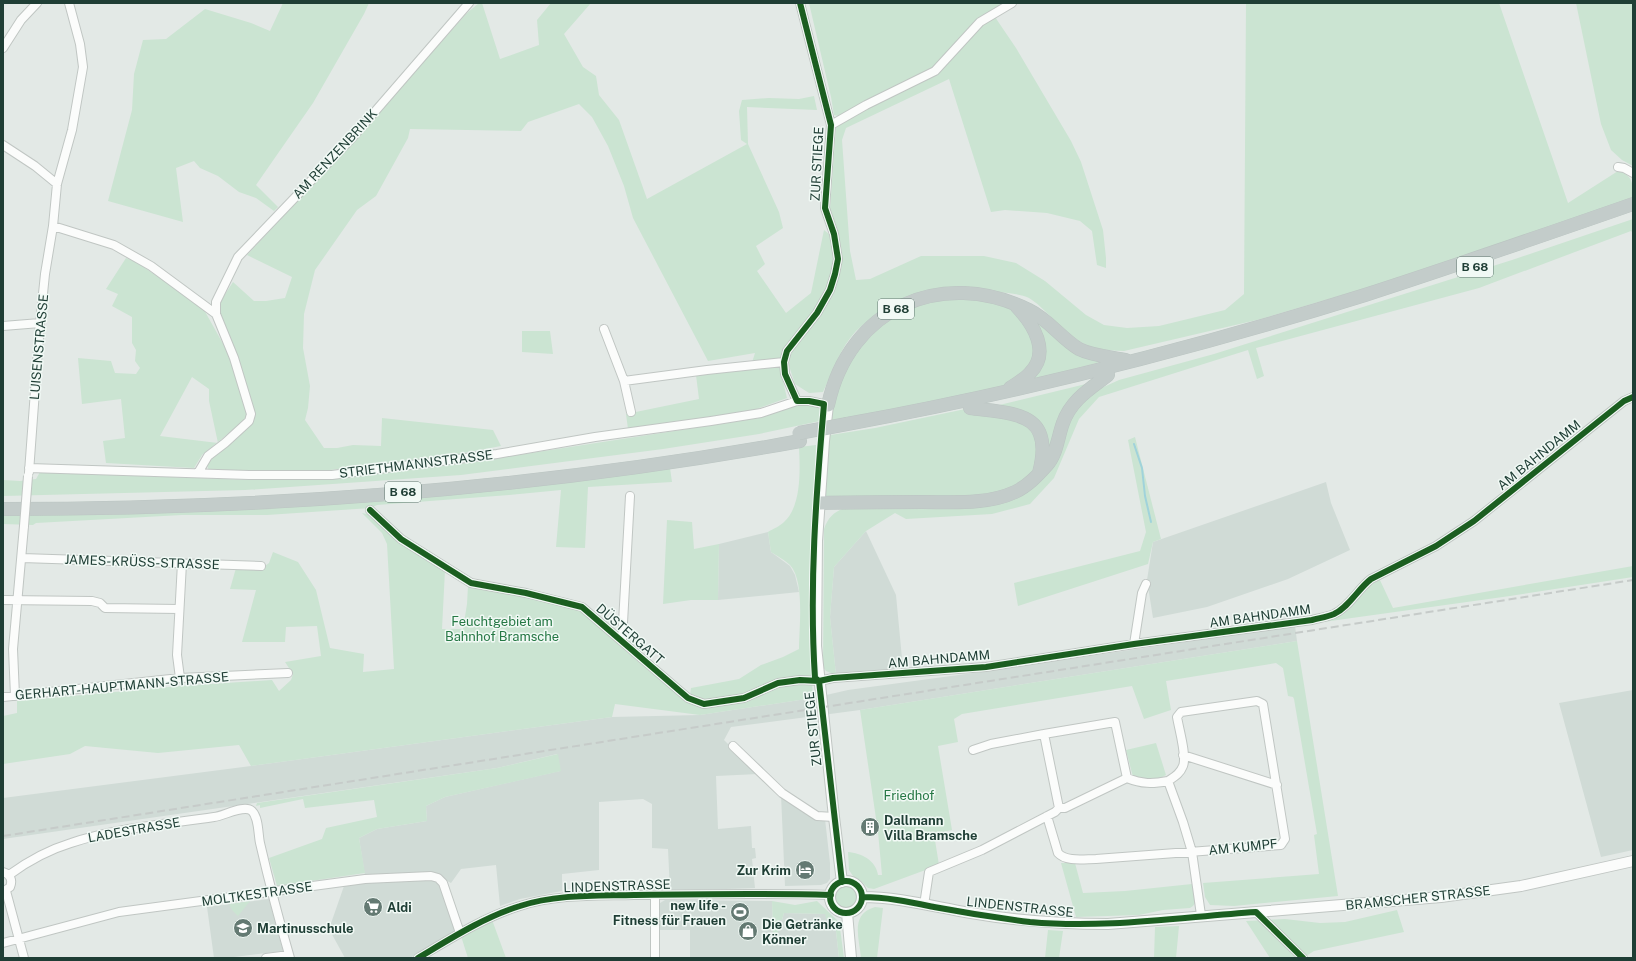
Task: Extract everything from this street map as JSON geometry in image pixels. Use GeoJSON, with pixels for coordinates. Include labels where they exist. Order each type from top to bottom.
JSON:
{"type":"FeatureCollection","features":[{"type":"Feature","properties":{"kind":"highway","name":"B 68"},"geometry":{"type":"LineString","coordinates":[[3,509],[241,504],[444,489],[560,477],[653,465],[848,428],[899,414],[1006,391],[1130,361],[1366,294],[1633,204]]}},
{"type":"Feature","properties":{"kind":"highway","name":"B 68"},"geometry":{"type":"LineString","coordinates":[[848,428],[875,428],[970,408],[1057,388],[1222,345],[1336,312],[1633,214]]}},
{"type":"Feature","properties":{"kind":"highway","name":"B 68"},"geometry":{"type":"LineString","coordinates":[[828,405],[832,385],[840,366],[849,350],[861,336],[889,312],[920,298],[954,293],[990,296],[1030,310],[1080,349],[1093,354],[1130,361]]}},
{"type":"Feature","properties":{"kind":"highway","name":"B 68"},"geometry":{"type":"LineString","coordinates":[[1006,391],[1031,373],[1038,361],[1040,351],[1039,340],[1034,328],[1014,304]]}},
{"type":"Feature","properties":{"kind":"highway","name":"B 68"},"geometry":{"type":"LineString","coordinates":[[820,503],[965,502],[1002,497],[1015,492],[1027,485],[1049,464],[1054,453],[1063,421],[1069,409],[1077,399],[1108,375]]}},
{"type":"Feature","properties":{"kind":"highway","name":"B 68"},"geometry":{"type":"LineString","coordinates":[[970,408],[1023,416],[1030,421],[1038,430],[1042,438],[1043,449],[1038,474]]}},
{"type":"Feature","properties":{"kind":"highway","name":"B 68"},"geometry":{"type":"LineString","coordinates":[[3,501],[256,495],[450,480],[566,468],[799,437]]}},
{"type":"Feature","properties":{"kind":"street"},"geometry":{"type":"LineString","coordinates":[[3,48],[21,20],[38,3]]}},
{"type":"Feature","properties":{"kind":"street","name":"LUISENSTRASSE"},"geometry":{"type":"LineString","coordinates":[[15,696],[13,649],[22,558],[45,274],[53,226],[57,184],[72,130],[83,67],[80,44],[69,3]]}},
{"type":"Feature","properties":{"kind":"street","name":"AM RENZENBRINK"},"geometry":{"type":"LineString","coordinates":[[216,314],[216,302],[238,257],[352,138],[469,3]]}},
{"type":"Feature","properties":{"kind":"street","name":"ZUR STIEGE"},"geometry":{"type":"LineString","coordinates":[[784,362],[787,351],[817,313],[830,290],[838,259],[834,234],[825,208],[831,125],[800,3]]}},
{"type":"Feature","properties":{"kind":"street","name":"ZUR STIEGE"},"geometry":{"type":"LineString","coordinates":[[831,125],[866,105],[935,71],[980,22],[1012,3]]}},
{"type":"Feature","properties":{"kind":"street"},"geometry":{"type":"LineString","coordinates":[[3,145],[35,166],[57,184]]}},
{"type":"Feature","properties":{"kind":"street"},"geometry":{"type":"LineString","coordinates":[[1618,167],[1624,168],[1633,173]]}},
{"type":"Feature","properties":{"kind":"street"},"geometry":{"type":"LineString","coordinates":[[53,226],[114,245],[151,266],[216,314],[234,358],[251,414],[249,421],[208,456],[198,473]]}},
{"type":"Feature","properties":{"kind":"street"},"geometry":{"type":"LineString","coordinates":[[3,326],[40,323]]}},
{"type":"Feature","properties":{"kind":"street"},"geometry":{"type":"LineString","coordinates":[[604,329],[624,381],[630,412]]}},
{"type":"Feature","properties":{"kind":"street"},"geometry":{"type":"LineString","coordinates":[[624,381],[784,362],[785,374],[797,401]]}},
{"type":"Feature","properties":{"kind":"street","name":"AM BAHNDAMM"},"geometry":{"type":"LineString","coordinates":[[819,681],[833,678],[986,667],[1134,644],[1312,620],[1335,614],[1348,604],[1362,586],[1371,579],[1436,546],[1474,521],[1624,401],[1633,397]]}},
{"type":"Feature","properties":{"kind":"street","name":"STRIETHMANNSTRASSE"},"geometry":{"type":"LineString","coordinates":[[29,472],[198,473],[250,475],[332,474],[400,467],[497,454],[594,436],[761,413],[797,401],[809,401],[828,405]]}},
{"type":"Feature","properties":{"kind":"street","name":"ZUR STIEGE"},"geometry":{"type":"LineString","coordinates":[[828,405],[820,503],[816,646],[842,882]]}},
{"type":"Feature","properties":{"kind":"street"},"geometry":{"type":"LineString","coordinates":[[622,642],[630,496]]}},
{"type":"Feature","properties":{"kind":"street","name":"DÜSTERGATT"},"geometry":{"type":"LineString","coordinates":[[370,510],[401,539],[471,583],[526,593],[582,607],[688,698],[704,704],[744,698],[778,683],[800,680],[819,681]]}},
{"type":"Feature","properties":{"kind":"street","name":"JAMES-KRÜSS-STRASSE"},"geometry":{"type":"LineString","coordinates":[[22,558],[261,566]]}},
{"type":"Feature","properties":{"kind":"street"},"geometry":{"type":"LineString","coordinates":[[180,678],[177,654],[182,563]]}},
{"type":"Feature","properties":{"kind":"street"},"geometry":{"type":"LineString","coordinates":[[1134,644],[1142,593],[1146,584]]}},
{"type":"Feature","properties":{"kind":"street"},"geometry":{"type":"LineString","coordinates":[[3,600],[92,601],[100,603],[105,608],[179,609]]}},
{"type":"Feature","properties":{"kind":"street","name":"GERHART-HAUPTMANN-STRASSE"},"geometry":{"type":"LineString","coordinates":[[3,697],[180,678],[288,673]]}},
{"type":"Feature","properties":{"kind":"street","name":"AM KUMPF"},"geometry":{"type":"LineString","coordinates":[[1168,781],[1177,776],[1183,766],[1183,755],[1177,717],[1181,712],[1257,701],[1263,704],[1285,839],[1281,845],[1192,852]]}},
{"type":"Feature","properties":{"kind":"street"},"geometry":{"type":"LineString","coordinates":[[972,750],[991,744],[1115,722],[1127,778]]}},
{"type":"Feature","properties":{"kind":"street"},"geometry":{"type":"LineString","coordinates":[[1044,734],[1059,808]]}},
{"type":"Feature","properties":{"kind":"street"},"geometry":{"type":"LineString","coordinates":[[734,746],[782,793],[817,816],[834,817]]}},
{"type":"Feature","properties":{"kind":"street"},"geometry":{"type":"LineString","coordinates":[[1183,755],[1277,785]]}},
{"type":"Feature","properties":{"kind":"street"},"geometry":{"type":"LineString","coordinates":[[1127,778],[1138,783],[1151,784],[1168,781],[1192,852],[1201,915]]}},
{"type":"Feature","properties":{"kind":"street"},"geometry":{"type":"LineString","coordinates":[[924,905],[930,872],[982,850],[1047,816],[1059,808],[1065,808],[1127,778]]}},
{"type":"Feature","properties":{"kind":"street","name":"LADESTRASSE"},"geometry":{"type":"LineString","coordinates":[[6,873],[29,860],[68,843],[89,837],[222,816],[242,809],[248,809],[253,812],[272,892]]}},
{"type":"Feature","properties":{"kind":"street"},"geometry":{"type":"LineString","coordinates":[[1047,816],[1058,853],[1062,858],[1096,859],[1192,852]]}},
{"type":"Feature","properties":{"kind":"street","name":"BRAMSCHER STRASSE"},"geometry":{"type":"LineString","coordinates":[[1201,915],[1256,912],[1469,894],[1521,886],[1633,861]]}},
{"type":"Feature","properties":{"kind":"street"},"geometry":{"type":"LineString","coordinates":[[6,873],[12,884],[4,891],[24,958]]}},
{"type":"Feature","properties":{"kind":"street","name":"MOLTKESTRASSE"},"geometry":{"type":"LineString","coordinates":[[3,943],[119,912],[365,879],[434,876],[443,883],[460,933]]}},
{"type":"Feature","properties":{"kind":"street"},"geometry":{"type":"LineString","coordinates":[[847,881],[860,888],[862,897],[859,907],[856,910],[847,913],[838,911],[834,908],[831,899],[834,886],[842,882],[847,881]]}},
{"type":"Feature","properties":{"kind":"street"},"geometry":{"type":"LineString","coordinates":[[266,958],[290,957],[272,892]]}},
{"type":"Feature","properties":{"kind":"street"},"geometry":{"type":"LineString","coordinates":[[655,895],[655,958]]}},
{"type":"Feature","properties":{"kind":"street","name":"LINDENSTRASSE"},"geometry":{"type":"LineString","coordinates":[[418,958],[460,933],[494,916],[520,906],[547,900],[568,897],[655,895],[831,895]]}},
{"type":"Feature","properties":{"kind":"street","name":"LINDENSTRASSE"},"geometry":{"type":"LineString","coordinates":[[862,897],[885,898],[999,918],[1062,924],[1108,924],[1201,915]]}},
{"type":"Feature","properties":{"kind":"street"},"geometry":{"type":"LineString","coordinates":[[1256,912],[1303,958]]}},
{"type":"Feature","properties":{"kind":"street"},"geometry":{"type":"LineString","coordinates":[[847,913],[851,958]]}},
{"type":"Feature","properties":{"kind":"shaded area"},"geometry":{"type":"Polygon","coordinates":[[[1326,482],[1331,503],[1350,550],[1288,579],[1207,607],[1153,618],[1147,580],[1153,542],[1326,482]]]}},
{"type":"Feature","properties":{"kind":"shaded area"},"geometry":{"type":"Polygon","coordinates":[[[866,531],[896,595],[903,669],[836,675],[830,617],[834,567],[866,531]]]}},
{"type":"Feature","properties":{"kind":"shaded area"},"geometry":{"type":"Polygon","coordinates":[[[768,532],[771,552],[790,566],[795,575],[799,592],[718,600],[719,544],[768,532]]]}},
{"type":"Feature","properties":{"kind":"shaded area"},"geometry":{"type":"Polygon","coordinates":[[[1295,626],[1297,641],[860,710],[731,727],[724,740],[758,774],[716,776],[718,829],[751,826],[752,848],[755,848],[756,858],[752,859],[755,888],[670,891],[668,849],[652,848],[652,804],[643,799],[599,802],[599,870],[562,874],[562,891],[520,899],[500,906],[496,865],[461,869],[451,883],[434,874],[365,876],[359,838],[377,829],[427,821],[426,806],[445,797],[560,771],[557,754],[497,768],[3,839],[3,798],[612,717],[700,715],[813,698],[848,690],[1295,626]]]}},
{"type":"Feature","properties":{"kind":"shaded area"},"geometry":{"type":"Polygon","coordinates":[[[1633,690],[1633,850],[1601,857],[1559,703],[1633,690]]]}},
{"type":"Feature","properties":{"kind":"shaded area"},"geometry":{"type":"Polygon","coordinates":[[[781,795],[825,819],[830,863],[830,879],[827,883],[821,885],[785,886],[781,795]]]}},
{"type":"Feature","properties":{"kind":"shaded area"},"geometry":{"type":"Polygon","coordinates":[[[438,881],[456,930],[410,958],[345,958],[329,929],[344,886],[365,883],[438,881]]]}},
{"type":"Feature","properties":{"kind":"shaded area","name":"Martinusschule"},"geometry":{"type":"Polygon","coordinates":[[[269,899],[283,951],[226,958],[214,958],[207,907],[269,899]]]}},
{"type":"Feature","properties":{"kind":"shaded area"},"geometry":{"type":"Polygon","coordinates":[[[665,900],[772,901],[773,933],[775,935],[778,935],[778,920],[782,920],[784,913],[826,914],[829,919],[835,922],[839,958],[690,958],[690,930],[659,930],[658,908],[660,903],[665,900]]]}},
{"type":"Feature","properties":{"kind":"green space"},"geometry":{"type":"Polygon","coordinates":[[[283,3],[369,3],[313,103],[256,185],[278,207],[274,211],[256,198],[239,192],[218,176],[200,168],[194,161],[176,168],[183,222],[108,201],[132,110],[134,74],[143,40],[166,39],[205,9],[251,23],[270,31],[283,3]]]}},
{"type":"Feature","properties":{"kind":"green space"},"geometry":{"type":"Polygon","coordinates":[[[479,3],[482,3],[500,59],[539,45],[537,20],[551,3],[591,3],[564,34],[583,67],[596,76],[599,95],[619,120],[647,199],[747,144],[741,140],[739,111],[742,100],[769,98],[799,99],[814,96],[817,110],[747,107],[748,144],[779,212],[783,228],[756,246],[765,264],[757,271],[786,313],[811,293],[824,230],[839,242],[830,209],[836,127],[864,105],[838,116],[834,115],[809,3],[1005,3],[992,11],[1016,48],[1071,141],[1081,162],[1103,230],[1106,268],[1097,265],[1092,231],[1080,221],[1047,213],[1005,210],[991,212],[949,79],[846,128],[842,140],[850,251],[856,280],[870,279],[921,256],[984,256],[1016,263],[1045,281],[1086,315],[1104,325],[1127,328],[1159,326],[1225,310],[1244,294],[1246,3],[1499,3],[1568,203],[1618,171],[1627,175],[1631,181],[1633,198],[1383,283],[1261,319],[1124,351],[1100,349],[1082,343],[1067,332],[1029,298],[1010,293],[983,289],[953,288],[925,291],[883,310],[856,331],[841,352],[823,392],[809,393],[795,384],[789,366],[790,352],[785,348],[780,369],[787,398],[751,411],[628,429],[626,414],[699,399],[696,375],[750,369],[755,353],[708,361],[633,218],[624,186],[608,146],[592,117],[579,104],[528,122],[521,131],[410,129],[408,138],[376,196],[357,210],[315,270],[304,314],[303,348],[310,386],[308,408],[305,420],[324,448],[337,448],[353,445],[381,446],[382,418],[493,430],[501,446],[448,456],[330,470],[209,470],[207,466],[209,459],[251,424],[219,314],[220,302],[233,282],[254,301],[285,298],[292,277],[247,255],[353,141],[467,13],[479,3]]]}},
{"type":"Feature","properties":{"kind":"green space"},"geometry":{"type":"Polygon","coordinates":[[[1576,3],[1633,3],[1633,166],[1622,160],[1611,150],[1601,124],[1576,3]]]}},
{"type":"Feature","properties":{"kind":"green space"},"geometry":{"type":"Polygon","coordinates":[[[1633,219],[1633,233],[1631,231],[1479,288],[1256,348],[1264,376],[1257,379],[1248,350],[1099,397],[1079,419],[1054,478],[1030,504],[992,514],[906,519],[895,513],[866,531],[834,567],[830,617],[836,675],[826,671],[823,667],[824,529],[829,519],[837,511],[845,508],[1028,491],[1072,413],[1097,390],[1119,380],[1214,354],[1512,260],[1633,219]]]}},
{"type":"Feature","properties":{"kind":"green space"},"geometry":{"type":"Polygon","coordinates":[[[126,258],[135,261],[203,308],[231,358],[248,414],[246,419],[218,442],[209,401],[209,389],[192,377],[160,436],[217,443],[202,455],[194,468],[106,463],[103,441],[125,438],[121,399],[82,404],[78,358],[111,361],[115,373],[136,374],[140,368],[135,361],[136,350],[132,343],[132,317],[112,306],[118,294],[106,289],[126,258]]]}},
{"type":"Feature","properties":{"kind":"green space"},"geometry":{"type":"Polygon","coordinates":[[[976,294],[1025,316],[1038,361],[1006,391],[825,428],[840,366],[904,304],[976,294]]]}},
{"type":"Feature","properties":{"kind":"green space"},"geometry":{"type":"Polygon","coordinates":[[[1029,315],[1108,360],[1025,382],[1037,369],[1029,315]]]}},
{"type":"Feature","properties":{"kind":"green space"},"geometry":{"type":"Polygon","coordinates":[[[522,331],[550,331],[553,354],[522,352],[522,331]]]}},
{"type":"Feature","properties":{"kind":"green space"},"geometry":{"type":"Polygon","coordinates":[[[1090,383],[1048,453],[1045,437],[991,407],[1090,383]]]}},
{"type":"Feature","properties":{"kind":"green space"},"geometry":{"type":"Polygon","coordinates":[[[808,405],[821,407],[820,421],[759,434],[663,449],[461,475],[245,490],[3,496],[3,480],[20,481],[36,479],[40,472],[250,480],[334,479],[459,464],[759,418],[795,406],[808,405]]]}},
{"type":"Feature","properties":{"kind":"green space"},"geometry":{"type":"Polygon","coordinates":[[[970,408],[1012,413],[1038,430],[1038,474],[1002,497],[820,503],[824,436],[875,428],[970,408]]]}},
{"type":"Feature","properties":{"kind":"green space"},"geometry":{"type":"Polygon","coordinates":[[[1135,437],[1161,539],[1153,542],[1148,564],[1018,606],[1014,583],[1140,551],[1146,532],[1128,440],[1135,437]]]}},
{"type":"Feature","properties":{"kind":"green space","name":"Feuchtgebiet am Bahnhof Bramsche"},"geometry":{"type":"Polygon","coordinates":[[[816,445],[810,614],[810,650],[813,698],[700,715],[615,704],[612,717],[251,766],[239,745],[158,753],[85,746],[70,754],[3,764],[3,716],[17,713],[17,701],[180,686],[272,680],[279,691],[291,680],[293,674],[285,662],[321,656],[317,626],[286,627],[285,642],[242,642],[256,590],[230,589],[236,568],[261,569],[269,563],[273,552],[298,562],[316,590],[330,648],[364,654],[363,672],[394,669],[387,544],[382,533],[362,513],[371,515],[445,570],[442,629],[463,629],[468,586],[510,593],[577,608],[684,700],[689,702],[691,688],[739,679],[761,665],[799,649],[800,605],[798,582],[795,572],[790,565],[771,552],[768,532],[784,522],[790,515],[794,506],[799,486],[799,447],[816,445]]]}},
{"type":"Feature","properties":{"kind":"green space"},"geometry":{"type":"Polygon","coordinates":[[[670,468],[672,482],[588,487],[585,548],[556,547],[561,490],[377,505],[371,508],[267,515],[182,515],[36,523],[33,525],[3,524],[3,514],[97,515],[181,512],[670,468]]]}},
{"type":"Feature","properties":{"kind":"green space"},"geometry":{"type":"Polygon","coordinates":[[[667,520],[692,522],[694,549],[719,544],[718,600],[691,600],[663,604],[667,520]]]}},
{"type":"Feature","properties":{"kind":"green space"},"geometry":{"type":"Polygon","coordinates":[[[1633,566],[1633,577],[1316,623],[1335,615],[1364,587],[1379,578],[1393,608],[1633,566]]]}},
{"type":"Feature","properties":{"kind":"green space","name":"Friedhof"},"geometry":{"type":"Polygon","coordinates":[[[1297,641],[1338,896],[1234,906],[1210,905],[1205,897],[1203,883],[1319,874],[1314,835],[1317,834],[1294,699],[1293,697],[1288,696],[1283,668],[1276,663],[1166,681],[1171,710],[1144,719],[1132,686],[962,714],[954,719],[958,742],[938,746],[952,830],[934,834],[939,865],[874,889],[868,888],[860,880],[853,876],[849,870],[848,852],[867,858],[874,865],[878,875],[882,875],[878,832],[860,710],[1297,641]]]}},
{"type":"Feature","properties":{"kind":"green space"},"geometry":{"type":"Polygon","coordinates":[[[1156,743],[1166,775],[1153,780],[1133,777],[1126,750],[1156,743]]]}},
{"type":"Feature","properties":{"kind":"green space"},"geometry":{"type":"Polygon","coordinates":[[[558,754],[561,771],[445,797],[426,806],[427,821],[377,829],[359,838],[365,873],[277,886],[269,858],[322,839],[326,828],[377,817],[374,800],[305,808],[303,799],[260,808],[260,805],[256,806],[257,803],[497,768],[558,754]]]}},
{"type":"Feature","properties":{"kind":"green space"},"geometry":{"type":"Polygon","coordinates":[[[1061,863],[1075,863],[1083,893],[1125,891],[1192,884],[1195,903],[1190,908],[1163,910],[1139,915],[1076,917],[1061,863]]]}},
{"type":"Feature","properties":{"kind":"green space"},"geometry":{"type":"Polygon","coordinates":[[[846,886],[854,889],[857,897],[854,905],[846,908],[838,905],[835,897],[838,889],[846,886]]]}},
{"type":"Feature","properties":{"kind":"green space"},"geometry":{"type":"Polygon","coordinates":[[[250,901],[238,916],[229,904],[250,901]]]}},
{"type":"Feature","properties":{"kind":"green space"},"geometry":{"type":"Polygon","coordinates":[[[772,901],[795,905],[817,901],[837,920],[840,928],[844,958],[839,958],[835,922],[829,922],[829,919],[826,919],[825,914],[784,913],[782,920],[778,920],[778,935],[775,935],[773,933],[772,901]]]}},
{"type":"Feature","properties":{"kind":"green space"},"geometry":{"type":"Polygon","coordinates":[[[875,907],[883,908],[877,958],[861,958],[858,934],[859,921],[867,910],[875,907]]]}},
{"type":"Feature","properties":{"kind":"green space"},"geometry":{"type":"Polygon","coordinates":[[[1397,910],[1404,932],[1314,951],[1303,958],[1270,958],[1246,921],[1285,919],[1320,923],[1345,922],[1397,910]]]}},
{"type":"Feature","properties":{"kind":"green space"},"geometry":{"type":"Polygon","coordinates":[[[491,917],[506,958],[468,958],[460,933],[491,917]]]}},
{"type":"Feature","properties":{"kind":"green space"},"geometry":{"type":"Polygon","coordinates":[[[1179,926],[1176,958],[1154,958],[1155,927],[1179,926]]]}},
{"type":"Feature","properties":{"kind":"green space"},"geometry":{"type":"Polygon","coordinates":[[[1048,930],[1063,931],[1059,958],[1045,958],[1048,930]]]}},
{"type":"Feature","properties":{"kind":"waterway"},"geometry":{"type":"LineString","coordinates":[[1134,444],[1142,468],[1145,496],[1151,522]]}},
{"type":"Feature","properties":{"kind":"railway"},"geometry":{"type":"LineString","coordinates":[[3,836],[1633,580]]}},
{"type":"Feature","properties":{"kind":"cycle path"},"geometry":{"type":"LineString","coordinates":[[800,3],[831,125],[825,208],[834,234],[838,259],[830,290],[817,313],[787,351],[784,362],[785,374],[797,401],[809,401],[824,404],[818,472],[813,575],[813,644],[815,678],[819,681]]}},
{"type":"Feature","properties":{"kind":"cycle path"},"geometry":{"type":"LineString","coordinates":[[370,510],[401,539],[471,583],[526,593],[582,607],[688,698],[704,704],[744,698],[778,683],[800,680],[819,681],[833,678],[986,667],[1134,644],[1312,620],[1331,615],[1344,607],[1371,579],[1436,546],[1474,521],[1624,401],[1633,397]]}},
{"type":"Feature","properties":{"kind":"cycle path"},"geometry":{"type":"LineString","coordinates":[[819,681],[842,882]]}},
{"type":"Feature","properties":{"kind":"cycle path"},"geometry":{"type":"LineString","coordinates":[[843,881],[849,881],[859,888],[862,897],[861,903],[855,910],[849,913],[843,913],[833,906],[830,900],[830,894],[837,884],[843,881]]}},
{"type":"Feature","properties":{"kind":"cycle path"},"geometry":{"type":"LineString","coordinates":[[418,958],[493,916],[520,906],[548,899],[577,896],[634,895],[831,895]]}},
{"type":"Feature","properties":{"kind":"cycle path"},"geometry":{"type":"LineString","coordinates":[[862,897],[898,900],[1030,922],[1058,924],[1143,922],[1256,912],[1303,958]]}},
{"type":"Feature","properties":{"kind":"place","name":"Dallmann Villa Bramsche"},"geometry":{"type":"Point","coordinates":[870,827]}},
{"type":"Feature","properties":{"kind":"place","name":"Zur Krim"},"geometry":{"type":"Point","coordinates":[805,870]}},
{"type":"Feature","properties":{"kind":"place","name":"Aldi"},"geometry":{"type":"Point","coordinates":[373,907]}},
{"type":"Feature","properties":{"kind":"place","name":"new life - Fitness für Frauen"},"geometry":{"type":"Point","coordinates":[740,912]}},
{"type":"Feature","properties":{"kind":"place","name":"Martinusschule"},"geometry":{"type":"Point","coordinates":[243,928]}},
{"type":"Feature","properties":{"kind":"place","name":"Die Getränke Könner"},"geometry":{"type":"Point","coordinates":[748,931]}}]}
